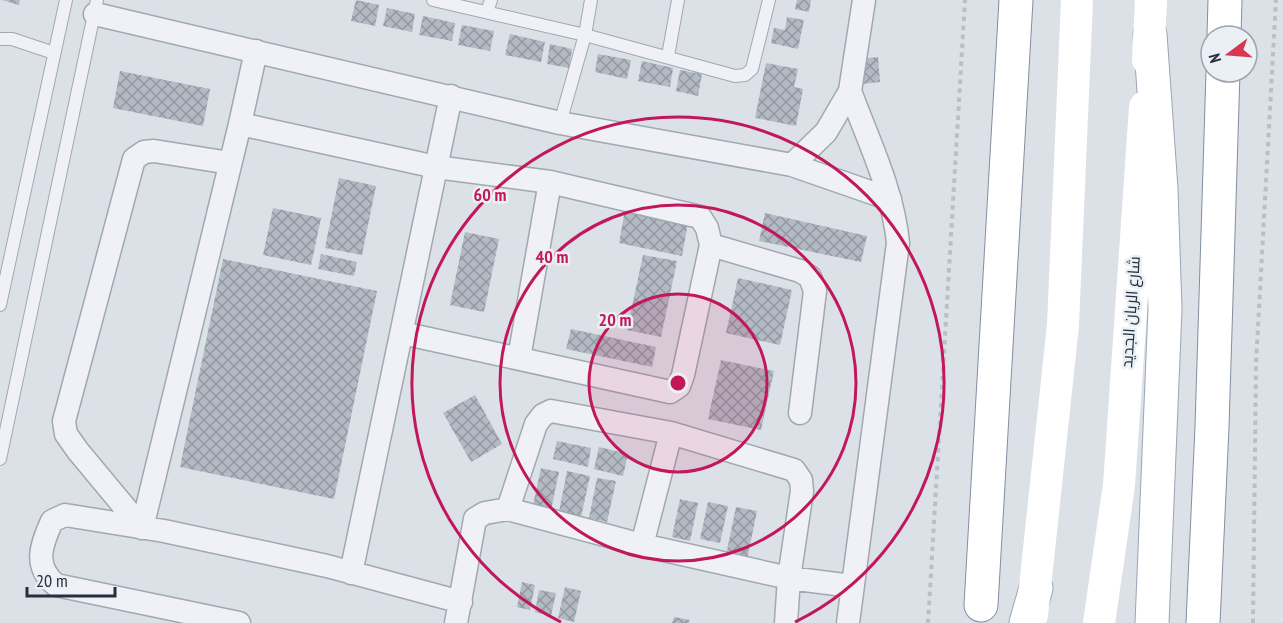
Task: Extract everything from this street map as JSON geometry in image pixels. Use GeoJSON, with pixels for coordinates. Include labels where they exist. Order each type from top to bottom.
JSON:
{"type":"FeatureCollection","features":[{"type":"Feature","properties":{"kind":"main road"},"geometry":{"type":"LineString","coordinates":[[981,605],[1017,0]]}},
{"type":"Feature","properties":{"kind":"main road"},"geometry":{"type":"LineString","coordinates":[[1031,623],[1063,325],[1077,0]]}},
{"type":"Feature","properties":{"kind":"main road","name":"شارع الريان الجديد"},"geometry":{"type":"LineString","coordinates":[[1099,623],[1119,485],[1151,0]]}},
{"type":"Feature","properties":{"kind":"main road"},"geometry":{"type":"LineString","coordinates":[[1224,24],[1225,0]]}},
{"type":"Feature","properties":{"kind":"main road"},"geometry":{"type":"LineString","coordinates":[[1150,34],[1161,189],[1165,309],[1152,623]]}},
{"type":"Feature","properties":{"kind":"main road"},"geometry":{"type":"LineString","coordinates":[[1203,623],[1223,84]]}},
{"type":"Feature","properties":{"kind":"main road"},"geometry":{"type":"LineString","coordinates":[[1026,623],[1036,588]]}},
{"type":"Feature","properties":{"kind":"street"},"geometry":{"type":"LineString","coordinates":[[792,165],[826,132],[850,91],[864,0]]}},
{"type":"Feature","properties":{"kind":"street"},"geometry":{"type":"LineString","coordinates":[[96,7],[256,51],[560,123],[792,165],[890,199]]}},
{"type":"Feature","properties":{"kind":"street"},"geometry":{"type":"LineString","coordinates":[[142,528],[256,51]]}},
{"type":"Feature","properties":{"kind":"street"},"geometry":{"type":"LineString","coordinates":[[848,623],[898,243],[896,220],[890,199],[850,91]]}},
{"type":"Feature","properties":{"kind":"street"},"geometry":{"type":"LineString","coordinates":[[351,573],[451,96]]}},
{"type":"Feature","properties":{"kind":"street"},"geometry":{"type":"LineString","coordinates":[[240,124],[436,167],[550,182],[700,217],[707,228],[711,245],[683,375],[679,386],[670,392],[402,333]]}},
{"type":"Feature","properties":{"kind":"street"},"geometry":{"type":"LineString","coordinates":[[142,528],[78,451],[66,434],[64,422],[134,159],[144,152],[154,151],[230,163]]}},
{"type":"Feature","properties":{"kind":"street"},"geometry":{"type":"LineString","coordinates":[[519,358],[550,182]]}},
{"type":"Feature","properties":{"kind":"street"},"geometry":{"type":"LineString","coordinates":[[711,245],[800,271],[810,277],[815,291],[800,414]]}},
{"type":"Feature","properties":{"kind":"street"},"geometry":{"type":"LineString","coordinates":[[508,509],[536,424],[551,411],[670,433],[794,470],[801,480],[802,491],[789,578],[786,623]]}},
{"type":"Feature","properties":{"kind":"street"},"geometry":{"type":"LineString","coordinates":[[642,545],[670,433]]}},
{"type":"Feature","properties":{"kind":"street"},"geometry":{"type":"LineString","coordinates":[[239,623],[56,585],[47,577],[41,561],[43,541],[52,521],[65,515],[164,531],[351,573],[458,612],[475,519],[485,513],[508,509],[642,545],[789,578],[852,586]]}},
{"type":"Feature","properties":{"kind":"lane"},"geometry":{"type":"LineString","coordinates":[[0,305],[66,0]]}},
{"type":"Feature","properties":{"kind":"lane"},"geometry":{"type":"LineString","coordinates":[[433,0],[489,6],[735,76],[745,75],[752,69],[769,0]]}},
{"type":"Feature","properties":{"kind":"lane"},"geometry":{"type":"LineString","coordinates":[[560,123],[585,34],[591,0]]}},
{"type":"Feature","properties":{"kind":"lane"},"geometry":{"type":"LineString","coordinates":[[668,56],[678,0]]}},
{"type":"Feature","properties":{"kind":"lane"},"geometry":{"type":"LineString","coordinates":[[0,459],[96,7]]}},
{"type":"Feature","properties":{"kind":"lane"},"geometry":{"type":"LineString","coordinates":[[0,39],[12,39],[54,53]]}},
{"type":"Feature","properties":{"kind":"path"},"geometry":{"type":"LineString","coordinates":[[928,623],[965,0]]}},
{"type":"Feature","properties":{"kind":"path"},"geometry":{"type":"LineString","coordinates":[[1253,623],[1256,363],[1276,0]]}},
{"type":"Feature","properties":{"kind":"building"},"geometry":{"type":"Polygon","coordinates":[[[2,0],[20,0],[19,5],[2,0]]]}},
{"type":"Feature","properties":{"kind":"building"},"geometry":{"type":"Polygon","coordinates":[[[356,0],[379,5],[375,26],[351,21],[356,0]]]}},
{"type":"Feature","properties":{"kind":"building"},"geometry":{"type":"Polygon","coordinates":[[[797,0],[811,0],[809,12],[795,9],[797,0]]]}},
{"type":"Feature","properties":{"kind":"building"},"geometry":{"type":"Polygon","coordinates":[[[387,8],[415,14],[412,32],[383,26],[387,8]]]}},
{"type":"Feature","properties":{"kind":"building"},"geometry":{"type":"Polygon","coordinates":[[[423,16],[455,23],[452,41],[419,35],[423,16]]]}},
{"type":"Feature","properties":{"kind":"building"},"geometry":{"type":"Polygon","coordinates":[[[787,17],[804,20],[798,49],[771,43],[774,28],[785,30],[787,17]]]}},
{"type":"Feature","properties":{"kind":"building"},"geometry":{"type":"Polygon","coordinates":[[[462,25],[494,31],[490,51],[458,45],[462,25]]]}},
{"type":"Feature","properties":{"kind":"building"},"geometry":{"type":"Polygon","coordinates":[[[510,34],[545,42],[541,62],[505,55],[510,34]]]}},
{"type":"Feature","properties":{"kind":"building"},"geometry":{"type":"Polygon","coordinates":[[[550,44],[572,49],[569,68],[547,64],[550,44]]]}},
{"type":"Feature","properties":{"kind":"building"},"geometry":{"type":"Polygon","coordinates":[[[598,54],[631,60],[627,79],[595,72],[598,54]]]}},
{"type":"Feature","properties":{"kind":"building"},"geometry":{"type":"Polygon","coordinates":[[[878,57],[880,82],[863,84],[860,59],[878,57]]]}},
{"type":"Feature","properties":{"kind":"building"},"geometry":{"type":"Polygon","coordinates":[[[642,61],[673,68],[670,87],[638,81],[642,61]]]}},
{"type":"Feature","properties":{"kind":"building"},"geometry":{"type":"Polygon","coordinates":[[[766,63],[798,69],[794,87],[803,89],[796,126],[755,118],[766,63]]]}},
{"type":"Feature","properties":{"kind":"building"},"geometry":{"type":"Polygon","coordinates":[[[680,70],[702,74],[698,96],[676,91],[680,70]]]}},
{"type":"Feature","properties":{"kind":"building"},"geometry":{"type":"Polygon","coordinates":[[[120,71],[210,89],[203,126],[113,108],[120,71]]]}},
{"type":"Feature","properties":{"kind":"building"},"geometry":{"type":"Polygon","coordinates":[[[339,178],[376,186],[362,255],[325,248],[339,178]]]}},
{"type":"Feature","properties":{"kind":"building"},"geometry":{"type":"Polygon","coordinates":[[[273,208],[321,218],[311,265],[263,255],[273,208]]]}},
{"type":"Feature","properties":{"kind":"building"},"geometry":{"type":"Polygon","coordinates":[[[625,210],[688,223],[682,256],[619,243],[625,210]]]}},
{"type":"Feature","properties":{"kind":"building"},"geometry":{"type":"Polygon","coordinates":[[[765,213],[867,236],[861,262],[759,241],[765,213]]]}},
{"type":"Feature","properties":{"kind":"building"},"geometry":{"type":"Polygon","coordinates":[[[465,232],[499,239],[484,312],[450,305],[465,232]]]}},
{"type":"Feature","properties":{"kind":"building"},"geometry":{"type":"Polygon","coordinates":[[[321,254],[357,262],[354,276],[318,269],[321,254]]]}},
{"type":"Feature","properties":{"kind":"building"},"geometry":{"type":"Polygon","coordinates":[[[643,255],[677,261],[661,337],[627,330],[643,255]]]}},
{"type":"Feature","properties":{"kind":"building"},"geometry":{"type":"Polygon","coordinates":[[[223,259],[377,291],[334,499],[180,467],[223,259]]]}},
{"type":"Feature","properties":{"kind":"building"},"geometry":{"type":"Polygon","coordinates":[[[738,278],[792,290],[780,345],[726,333],[738,278]]]}},
{"type":"Feature","properties":{"kind":"building"},"geometry":{"type":"Polygon","coordinates":[[[571,329],[656,347],[652,367],[566,349],[571,329]]]}},
{"type":"Feature","properties":{"kind":"building"},"geometry":{"type":"Polygon","coordinates":[[[721,360],[774,371],[761,430],[708,419],[721,360]]]}},
{"type":"Feature","properties":{"kind":"building"},"geometry":{"type":"Polygon","coordinates":[[[475,395],[502,444],[471,462],[443,413],[475,395]]]}},
{"type":"Feature","properties":{"kind":"building"},"geometry":{"type":"Polygon","coordinates":[[[557,441],[591,448],[588,467],[553,459],[557,441]]]}},
{"type":"Feature","properties":{"kind":"building"},"geometry":{"type":"Polygon","coordinates":[[[599,447],[628,454],[623,476],[594,469],[599,447]]]}},
{"type":"Feature","properties":{"kind":"building"},"geometry":{"type":"Polygon","coordinates":[[[541,468],[559,472],[551,510],[533,505],[541,468]]]}},
{"type":"Feature","properties":{"kind":"building"},"geometry":{"type":"Polygon","coordinates":[[[567,471],[590,476],[581,517],[559,512],[567,471]]]}},
{"type":"Feature","properties":{"kind":"building"},"geometry":{"type":"Polygon","coordinates":[[[597,478],[616,481],[607,522],[589,518],[597,478]]]}},
{"type":"Feature","properties":{"kind":"building"},"geometry":{"type":"Polygon","coordinates":[[[680,499],[698,503],[690,541],[672,537],[680,499]]]}},
{"type":"Feature","properties":{"kind":"building"},"geometry":{"type":"Polygon","coordinates":[[[708,502],[728,506],[720,543],[700,539],[708,502]]]}},
{"type":"Feature","properties":{"kind":"building"},"geometry":{"type":"Polygon","coordinates":[[[736,507],[757,511],[747,560],[726,555],[736,507]]]}},
{"type":"Feature","properties":{"kind":"building"},"geometry":{"type":"Polygon","coordinates":[[[522,582],[535,585],[530,610],[517,607],[522,582]]]}},
{"type":"Feature","properties":{"kind":"building"},"geometry":{"type":"Polygon","coordinates":[[[565,587],[581,591],[574,622],[558,618],[565,587]]]}},
{"type":"Feature","properties":{"kind":"building"},"geometry":{"type":"Polygon","coordinates":[[[539,590],[556,593],[551,616],[535,612],[539,590]]]}},
{"type":"Feature","properties":{"kind":"building"},"geometry":{"type":"Polygon","coordinates":[[[674,617],[690,620],[689,623],[672,623],[674,617]]]}}]}
